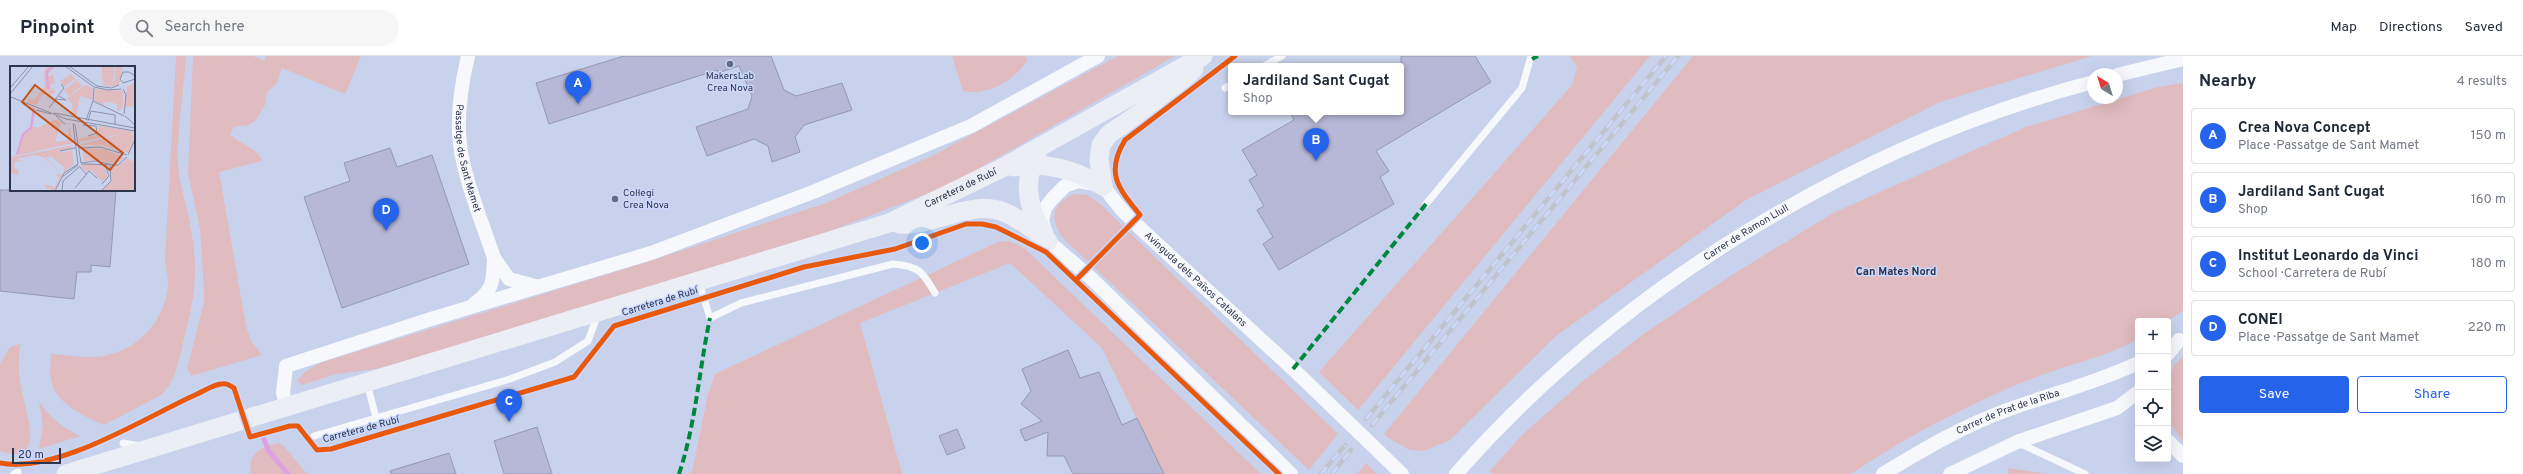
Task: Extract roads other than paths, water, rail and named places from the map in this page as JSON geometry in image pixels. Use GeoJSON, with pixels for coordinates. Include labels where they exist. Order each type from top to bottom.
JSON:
{"type":"FeatureCollection","features":[{"type":"Feature","properties":{"kind":"main road","name":"Carretera de Rubí"},"geometry":{"type":"LineString","coordinates":[[66,474],[287,408],[889,223],[1044,146],[1203,56]]}},
{"type":"Feature","properties":{"kind":"main road"},"geometry":{"type":"LineString","coordinates":[[1103,186],[1099,159],[1101,145],[1108,134],[1168,94],[1206,56]]}},
{"type":"Feature","properties":{"kind":"main road"},"geometry":{"type":"LineString","coordinates":[[1044,146],[1032,164],[1026,186],[1030,206],[1048,240]]}},
{"type":"Feature","properties":{"kind":"main road"},"geometry":{"type":"LineString","coordinates":[[1002,168],[1032,164],[1060,168],[1082,174],[1103,186]]}},
{"type":"Feature","properties":{"kind":"main road"},"geometry":{"type":"LineString","coordinates":[[889,223],[918,224],[979,208],[1003,212],[1025,224],[1048,240]]}},
{"type":"Feature","properties":{"kind":"street","name":"Passatge de Sant Mamet"},"geometry":{"type":"LineString","coordinates":[[468,56],[460,100],[459,133],[465,165],[494,258],[509,279],[520,284],[538,287]]}},
{"type":"Feature","properties":{"kind":"street"},"geometry":{"type":"LineString","coordinates":[[287,408],[283,393],[286,366],[651,253],[813,192],[971,126],[1098,56]]}},
{"type":"Feature","properties":{"kind":"street"},"geometry":{"type":"LineString","coordinates":[[2123,74],[2183,59]]}},
{"type":"Feature","properties":{"kind":"street","name":"Carrer de Ramon Llull"},"geometry":{"type":"LineString","coordinates":[[1456,474],[1477,450],[1550,379],[1615,324],[1694,266],[1754,228],[1869,165],[1945,132],[2045,94],[2087,84]]}},
{"type":"Feature","properties":{"kind":"street"},"geometry":{"type":"LineString","coordinates":[[1103,186],[1078,181],[1065,186],[1045,208],[1042,220],[1048,240],[1092,279],[1291,474]]}},
{"type":"Feature","properties":{"kind":"street","name":"Avinguda dels Països Catalans"},"geometry":{"type":"LineString","coordinates":[[1103,186],[1120,209],[1305,381],[1402,474]]}},
{"type":"Feature","properties":{"kind":"street","name":"Passatge de Sant Mamet"},"geometry":{"type":"LineString","coordinates":[[468,309],[488,293],[493,281],[494,258]]}},
{"type":"Feature","properties":{"kind":"street"},"geometry":{"type":"LineString","coordinates":[[2171,350],[2177,341]]}},
{"type":"Feature","properties":{"kind":"street","name":"Carrer de Prat de la Riba"},"geometry":{"type":"LineString","coordinates":[[1883,474],[1960,430],[2005,410],[2077,386],[2102,380],[2135,364]]}},
{"type":"Feature","properties":{"kind":"street"},"geometry":{"type":"LineString","coordinates":[[1950,474],[2017,442],[2116,408],[2135,398]]}},
{"type":"Feature","properties":{"kind":"street"},"geometry":{"type":"LineString","coordinates":[[2171,444],[2183,456]]}},
{"type":"Feature","properties":{"kind":"lane"},"geometry":{"type":"LineString","coordinates":[[1269,63],[1282,56]]}},
{"type":"Feature","properties":{"kind":"lane"},"geometry":{"type":"LineString","coordinates":[[1426,204],[1522,88],[1531,56]]}},
{"type":"Feature","properties":{"kind":"lane"},"geometry":{"type":"LineString","coordinates":[[698,282],[710,318],[741,303],[893,264],[904,265],[922,272],[935,294]]}},
{"type":"Feature","properties":{"kind":"lane"},"geometry":{"type":"LineString","coordinates":[[314,436],[510,379],[555,362],[588,341],[599,311]]}},
{"type":"Feature","properties":{"kind":"lane"},"geometry":{"type":"LineString","coordinates":[[367,383],[376,418]]}},
{"type":"Feature","properties":{"kind":"lane"},"geometry":{"type":"LineString","coordinates":[[2017,442],[2085,474]]}},
{"type":"Feature","properties":{"kind":"lane"},"geometry":{"type":"LineString","coordinates":[[123,443],[154,448]]}},
{"type":"Feature","properties":{"kind":"waterway"},"geometry":{"type":"LineString","coordinates":[[264,439],[268,450],[288,474]]}},
{"type":"Feature","properties":{"kind":"railway"},"geometry":{"type":"LineString","coordinates":[[1366,419],[1666,56]]}},
{"type":"Feature","properties":{"kind":"railway"},"geometry":{"type":"LineString","coordinates":[[1372,425],[1678,56]]}},
{"type":"Feature","properties":{"kind":"railway"},"geometry":{"type":"LineString","coordinates":[[1321,474],[1345,445]]}},
{"type":"Feature","properties":{"kind":"railway"},"geometry":{"type":"LineString","coordinates":[[1332,474],[1351,450]]}},
{"type":"Feature","properties":{"kind":"place","name":"MakersLab Crea Nova"},"geometry":{"type":"Point","coordinates":[730,64]}},
{"type":"Feature","properties":{"kind":"place","name":"Crea Nova Concept"},"geometry":{"type":"Point","coordinates":[578,104]}},
{"type":"Feature","properties":{"kind":"place","name":"Jardiland Sant Cugat"},"geometry":{"type":"Point","coordinates":[1316,161]}},
{"type":"Feature","properties":{"kind":"place","name":"Col·legi Crea Nova"},"geometry":{"type":"Point","coordinates":[615,199]}},
{"type":"Feature","properties":{"kind":"place","name":"CONEI"},"geometry":{"type":"Point","coordinates":[386,231]}},
{"type":"Feature","properties":{"kind":"place","name":"Institut Leonardo da Vinci"},"geometry":{"type":"Point","coordinates":[509,422]}},
{"type":"Feature","properties":{"kind":"district","name":"Can Mates Nord"},"geometry":{"type":"Point","coordinates":[1896,272]}}]}
